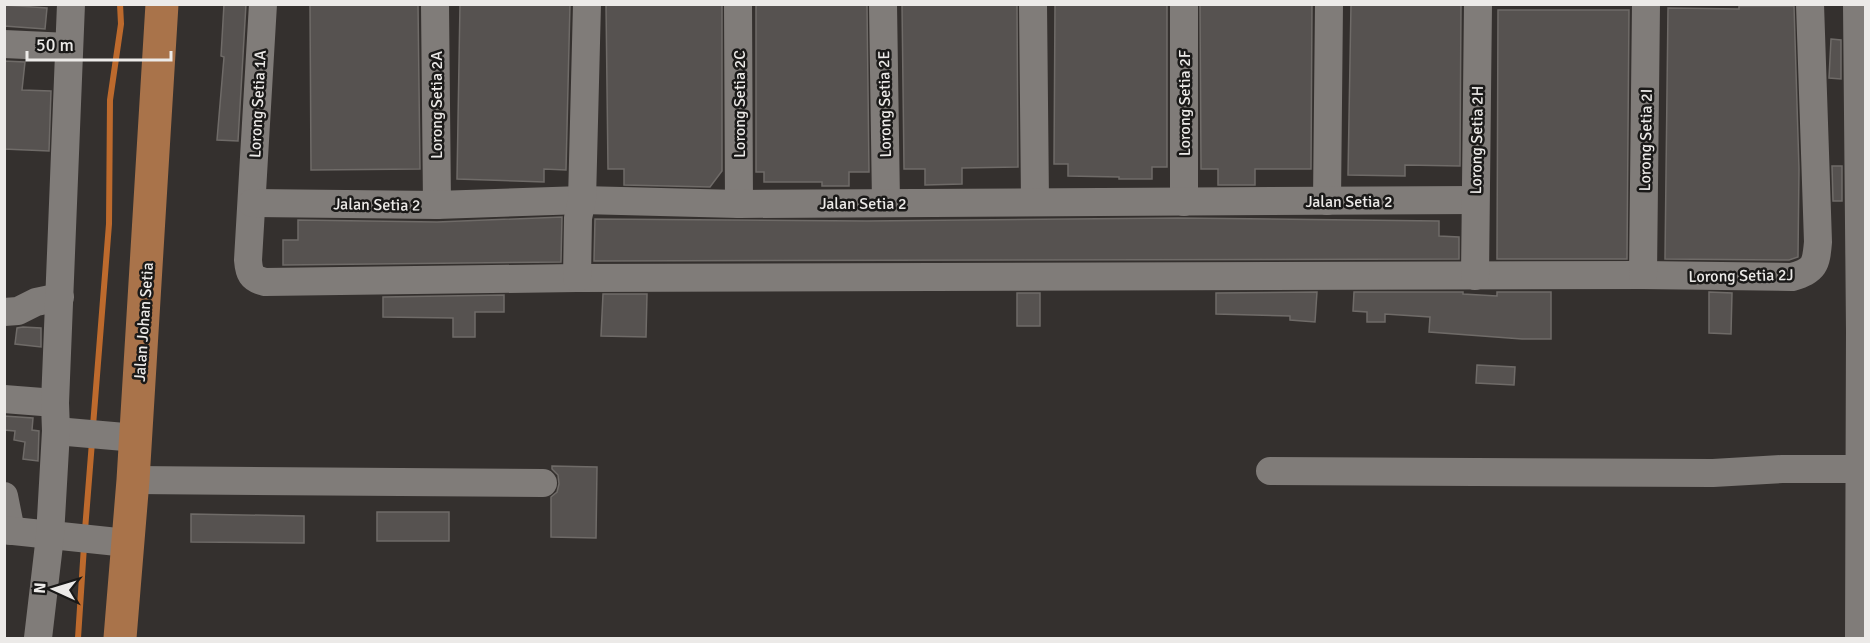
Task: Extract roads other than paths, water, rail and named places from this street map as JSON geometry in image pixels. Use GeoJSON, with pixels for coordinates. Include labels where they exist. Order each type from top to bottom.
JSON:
{"type":"FeatureCollection","features":[{"type":"Feature","properties":{"kind":"main road","name":"Jalan Johan Setia"},"geometry":{"type":"LineString","coordinates":[[120,639],[113,541],[133,480],[122,437],[162,4]]}},
{"type":"Feature","properties":{"kind":"street"},"geometry":{"type":"LineString","coordinates":[[38,639],[59,536],[63,431],[55,402],[71,4]]}},
{"type":"Feature","properties":{"kind":"street","name":"Lorong Setia 1A"},"geometry":{"type":"LineString","coordinates":[[263,4],[249,266],[252,277],[265,282],[577,278]]}},
{"type":"Feature","properties":{"kind":"street","name":"Lorong Setia 2A"},"geometry":{"type":"LineString","coordinates":[[435,4],[437,205]]}},
{"type":"Feature","properties":{"kind":"street"},"geometry":{"type":"LineString","coordinates":[[577,278],[578,218],[582,200],[587,4]]}},
{"type":"Feature","properties":{"kind":"street","name":"Lorong Setia 2C"},"geometry":{"type":"LineString","coordinates":[[738,4],[739,204]]}},
{"type":"Feature","properties":{"kind":"street","name":"Lorong Setia 2E"},"geometry":{"type":"LineString","coordinates":[[883,4],[886,203]]}},
{"type":"Feature","properties":{"kind":"street"},"geometry":{"type":"LineString","coordinates":[[1033,4],[1035,202]]}},
{"type":"Feature","properties":{"kind":"street","name":"Lorong Setia 2F"},"geometry":{"type":"LineString","coordinates":[[1184,4],[1184,202]]}},
{"type":"Feature","properties":{"kind":"street"},"geometry":{"type":"LineString","coordinates":[[1327,201],[1329,4]]}},
{"type":"Feature","properties":{"kind":"street","name":"Lorong Setia 2H"},"geometry":{"type":"LineString","coordinates":[[1475,276],[1478,4]]}},
{"type":"Feature","properties":{"kind":"street","name":"Lorong Setia 2I"},"geometry":{"type":"LineString","coordinates":[[1643,275],[1646,4]]}},
{"type":"Feature","properties":{"kind":"street","name":"Lorong Setia 2J"},"geometry":{"type":"LineString","coordinates":[[577,278],[1643,275],[1792,278],[1809,272],[1813,267],[1818,242],[1810,4]]}},
{"type":"Feature","properties":{"kind":"street"},"geometry":{"type":"LineString","coordinates":[[1857,4],[1863,331],[1859,469],[1859,639]]}},
{"type":"Feature","properties":{"kind":"street"},"geometry":{"type":"LineString","coordinates":[[4,44],[69,47]]}},
{"type":"Feature","properties":{"kind":"street","name":"Jalan Setia 2"},"geometry":{"type":"LineString","coordinates":[[252,203],[437,205],[582,200],[739,204],[1475,200]]}},
{"type":"Feature","properties":{"kind":"street"},"geometry":{"type":"LineString","coordinates":[[4,312],[18,311],[36,302],[60,297]]}},
{"type":"Feature","properties":{"kind":"street"},"geometry":{"type":"LineString","coordinates":[[4,399],[55,402]]}},
{"type":"Feature","properties":{"kind":"street"},"geometry":{"type":"LineString","coordinates":[[63,431],[122,437]]}},
{"type":"Feature","properties":{"kind":"street"},"geometry":{"type":"LineString","coordinates":[[1270,471],[1713,473],[1782,469],[1859,469]]}},
{"type":"Feature","properties":{"kind":"street"},"geometry":{"type":"LineString","coordinates":[[133,480],[543,483]]}},
{"type":"Feature","properties":{"kind":"street"},"geometry":{"type":"LineString","coordinates":[[4,496],[8,530],[113,541]]}},
{"type":"Feature","properties":{"kind":"waterway"},"geometry":{"type":"LineString","coordinates":[[93,426],[109,224],[110,100],[121,24],[120,4]]}},
{"type":"Feature","properties":{"kind":"waterway"},"geometry":{"type":"LineString","coordinates":[[85,530],[92,442]]}},
{"type":"Feature","properties":{"kind":"waterway"},"geometry":{"type":"LineString","coordinates":[[78,638],[84,546]]}}]}
